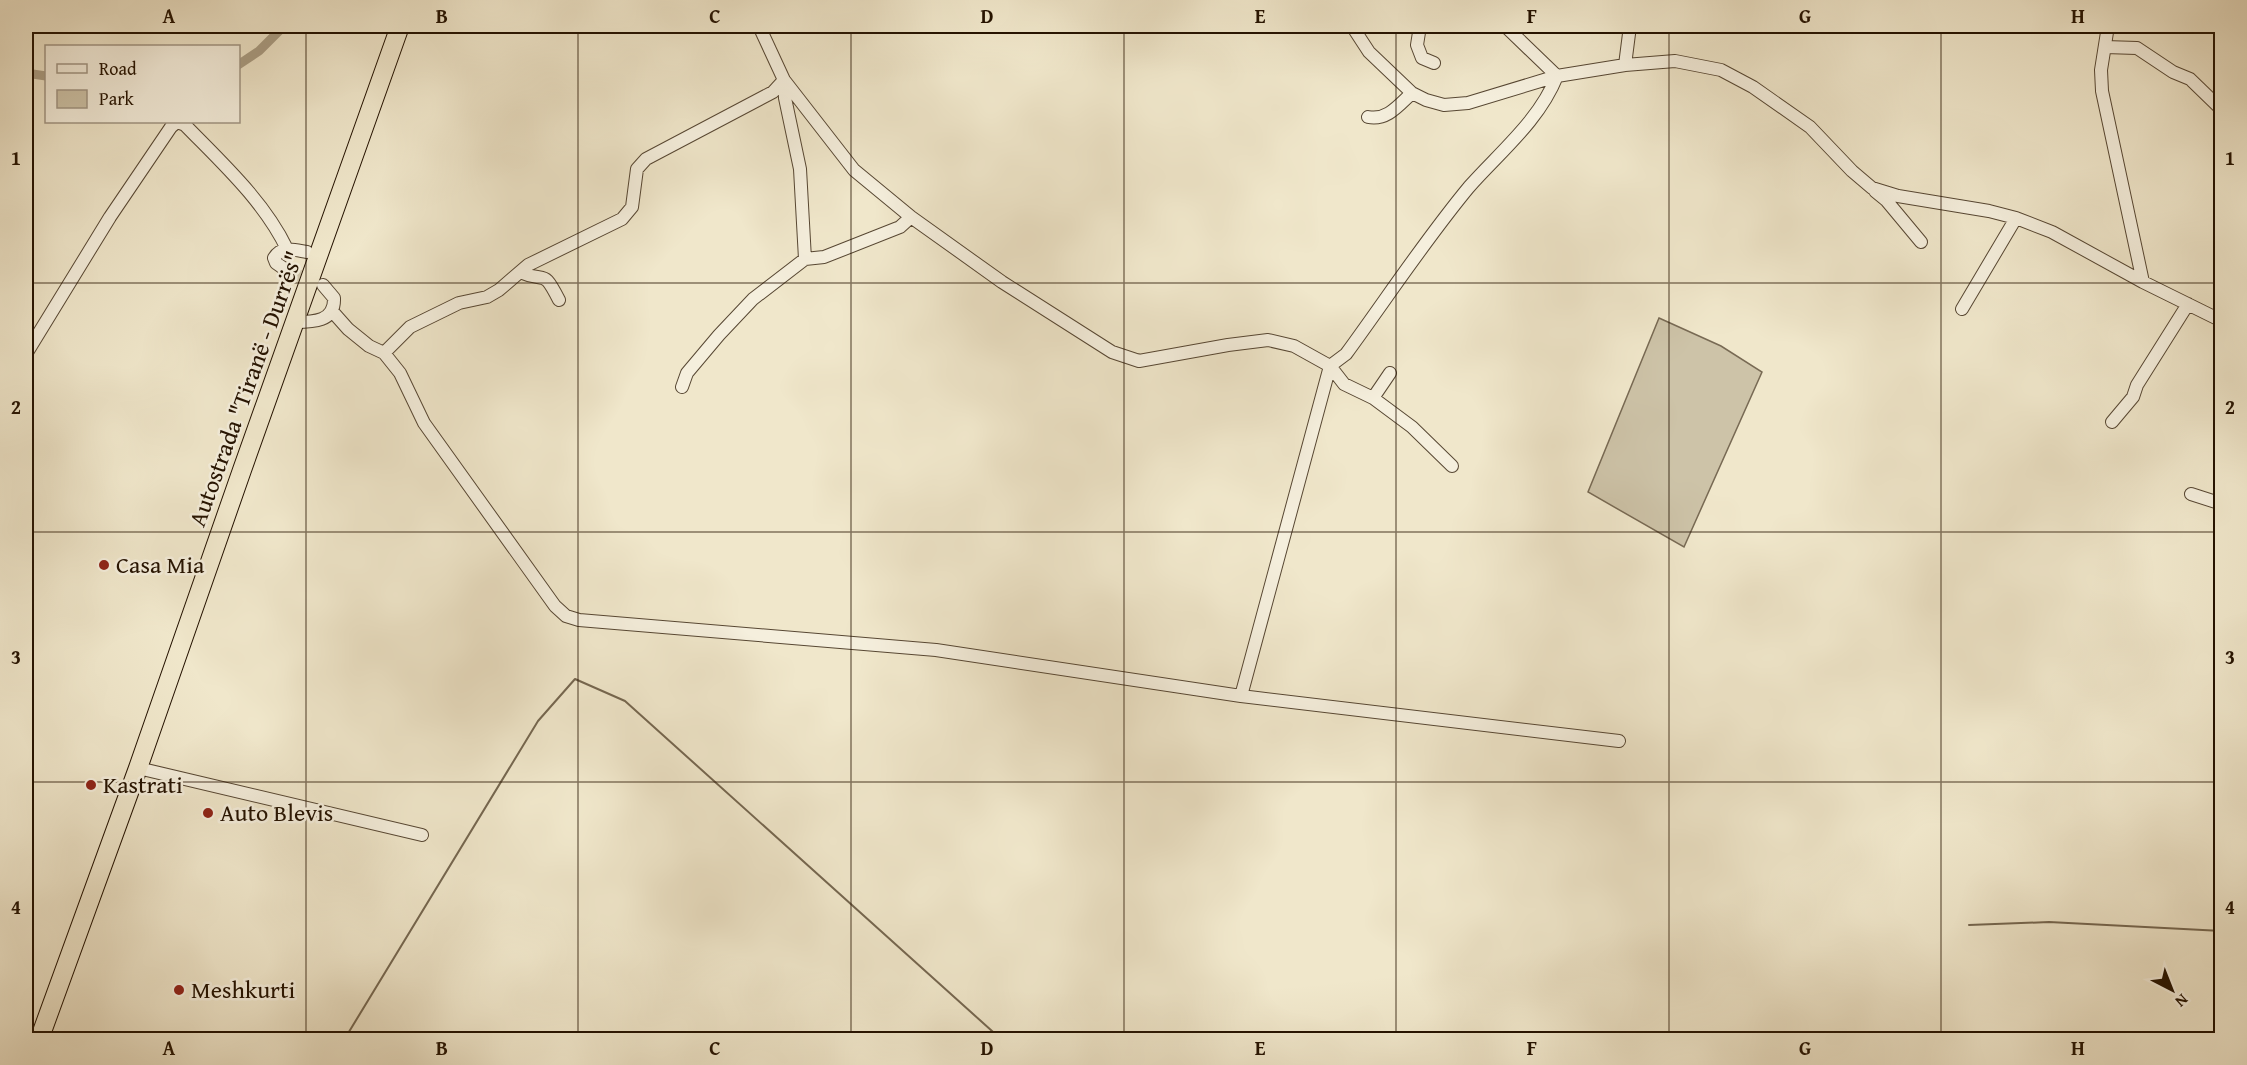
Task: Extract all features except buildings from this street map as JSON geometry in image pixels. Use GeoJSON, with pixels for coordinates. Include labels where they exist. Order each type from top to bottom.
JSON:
{"type":"FeatureCollection","features":[{"type":"Feature","properties":{"kind":"highway","name":"Autostrada \"Tiranë - Durrës\""},"geometry":{"type":"LineString","coordinates":[[28,1040],[388,26]]}},
{"type":"Feature","properties":{"kind":"highway","name":"Autostrada \"Tiranë - Durrës\""},"geometry":{"type":"LineString","coordinates":[[39,1040],[138,768],[400,26]]}},
{"type":"Feature","properties":{"kind":"street"},"geometry":{"type":"LineString","coordinates":[[759,26],[784,80],[854,170],[911,217],[1002,282],[1112,352],[1139,361],[1268,340],[1294,346],[1330,366],[1344,384],[1373,398],[1412,427],[1452,466]]}},
{"type":"Feature","properties":{"kind":"street"},"geometry":{"type":"LineString","coordinates":[[1352,26],[1369,52],[1412,93],[1444,105],[1468,103],[1557,76],[1625,65],[1675,61],[1721,70],[1754,87],[1810,127],[1852,171],[1887,200],[1921,242]]}},
{"type":"Feature","properties":{"kind":"street"},"geometry":{"type":"LineString","coordinates":[[1420,26],[1417,45],[1422,58],[1434,63]]}},
{"type":"Feature","properties":{"kind":"street"},"geometry":{"type":"LineString","coordinates":[[1505,26],[1557,76]]}},
{"type":"Feature","properties":{"kind":"street"},"geometry":{"type":"LineString","coordinates":[[1625,65],[1630,26]]}},
{"type":"Feature","properties":{"kind":"street"},"geometry":{"type":"LineString","coordinates":[[2108,26],[2101,70],[2102,91],[2143,282]]}},
{"type":"Feature","properties":{"kind":"street"},"geometry":{"type":"LineString","coordinates":[[2105,47],[2137,48],[2173,72],[2190,79],[2222,110]]}},
{"type":"Feature","properties":{"kind":"street"},"geometry":{"type":"LineString","coordinates":[[1240,696],[1330,366],[1346,354],[1469,187],[1528,124],[1549,96],[1557,76]]}},
{"type":"Feature","properties":{"kind":"street"},"geometry":{"type":"LineString","coordinates":[[784,80],[785,98],[800,169],[805,259]]}},
{"type":"Feature","properties":{"kind":"street"},"geometry":{"type":"LineString","coordinates":[[384,353],[410,327],[459,303],[487,297],[499,290],[528,265],[622,219],[632,207],[637,169],[646,159],[773,92],[784,80]]}},
{"type":"Feature","properties":{"kind":"street"},"geometry":{"type":"LineString","coordinates":[[1368,117],[1377,118],[1393,112],[1412,93]]}},
{"type":"Feature","properties":{"kind":"street"},"geometry":{"type":"LineString","coordinates":[[26,354],[110,218],[171,126],[176,123]]}},
{"type":"Feature","properties":{"kind":"street"},"geometry":{"type":"LineString","coordinates":[[179,123],[224,165],[263,212],[287,249]]}},
{"type":"Feature","properties":{"kind":"street"},"geometry":{"type":"LineString","coordinates":[[1872,188],[1898,196],[1968,207],[2016,218],[2052,232],[2143,282],[2222,321]]}},
{"type":"Feature","properties":{"kind":"street"},"geometry":{"type":"LineString","coordinates":[[682,387],[687,373],[753,298],[805,259],[824,257],[900,227],[911,217]]}},
{"type":"Feature","properties":{"kind":"street"},"geometry":{"type":"LineString","coordinates":[[1962,309],[2016,218]]}},
{"type":"Feature","properties":{"kind":"street"},"geometry":{"type":"LineString","coordinates":[[289,272],[279,267],[274,258],[281,250],[308,252]]}},
{"type":"Feature","properties":{"kind":"street"},"geometry":{"type":"LineString","coordinates":[[520,272],[549,280],[559,300]]}},
{"type":"Feature","properties":{"kind":"street"},"geometry":{"type":"LineString","coordinates":[[295,322],[316,322],[326,318],[332,311],[334,298],[323,285]]}},
{"type":"Feature","properties":{"kind":"street"},"geometry":{"type":"LineString","coordinates":[[2112,422],[2133,397],[2137,385],[2188,303]]}},
{"type":"Feature","properties":{"kind":"street"},"geometry":{"type":"LineString","coordinates":[[332,311],[362,340],[384,353],[400,373],[424,423],[555,606],[566,616],[579,620],[936,650],[1240,696],[1619,741]]}},
{"type":"Feature","properties":{"kind":"street"},"geometry":{"type":"LineString","coordinates":[[1373,398],[1390,373]]}},
{"type":"Feature","properties":{"kind":"street"},"geometry":{"type":"LineString","coordinates":[[2191,494],[2222,504]]}},
{"type":"Feature","properties":{"kind":"street"},"geometry":{"type":"LineString","coordinates":[[138,768],[422,835]]}},
{"type":"Feature","properties":{"kind":"green space"},"geometry":{"type":"Polygon","coordinates":[[[1659,318],[1721,346],[1762,372],[1684,547],[1588,492],[1659,318]]]}},
{"type":"Feature","properties":{"kind":"waterway"},"geometry":{"type":"LineString","coordinates":[[240,64],[259,51],[284,26]]}},
{"type":"Feature","properties":{"kind":"waterway"},"geometry":{"type":"LineString","coordinates":[[26,73],[45,76]]}},
{"type":"Feature","properties":{"kind":"waterway"},"geometry":{"type":"LineString","coordinates":[[344,1040],[538,721],[575,679],[625,701],[1002,1040]]}},
{"type":"Feature","properties":{"kind":"waterway"},"geometry":{"type":"LineString","coordinates":[[1969,925],[2049,922],[2222,931]]}},
{"type":"Feature","properties":{"kind":"tunnel"},"geometry":{"type":"LineString","coordinates":[[289,272],[316,282]]}},
{"type":"Feature","properties":{"kind":"place","name":"Casa Mia"},"geometry":{"type":"Point","coordinates":[104,565]}},
{"type":"Feature","properties":{"kind":"place","name":"Kastrati"},"geometry":{"type":"Point","coordinates":[91,785]}},
{"type":"Feature","properties":{"kind":"place","name":"Auto Blevis"},"geometry":{"type":"Point","coordinates":[208,813]}},
{"type":"Feature","properties":{"kind":"place","name":"Meshkurti"},"geometry":{"type":"Point","coordinates":[179,990]}}]}
